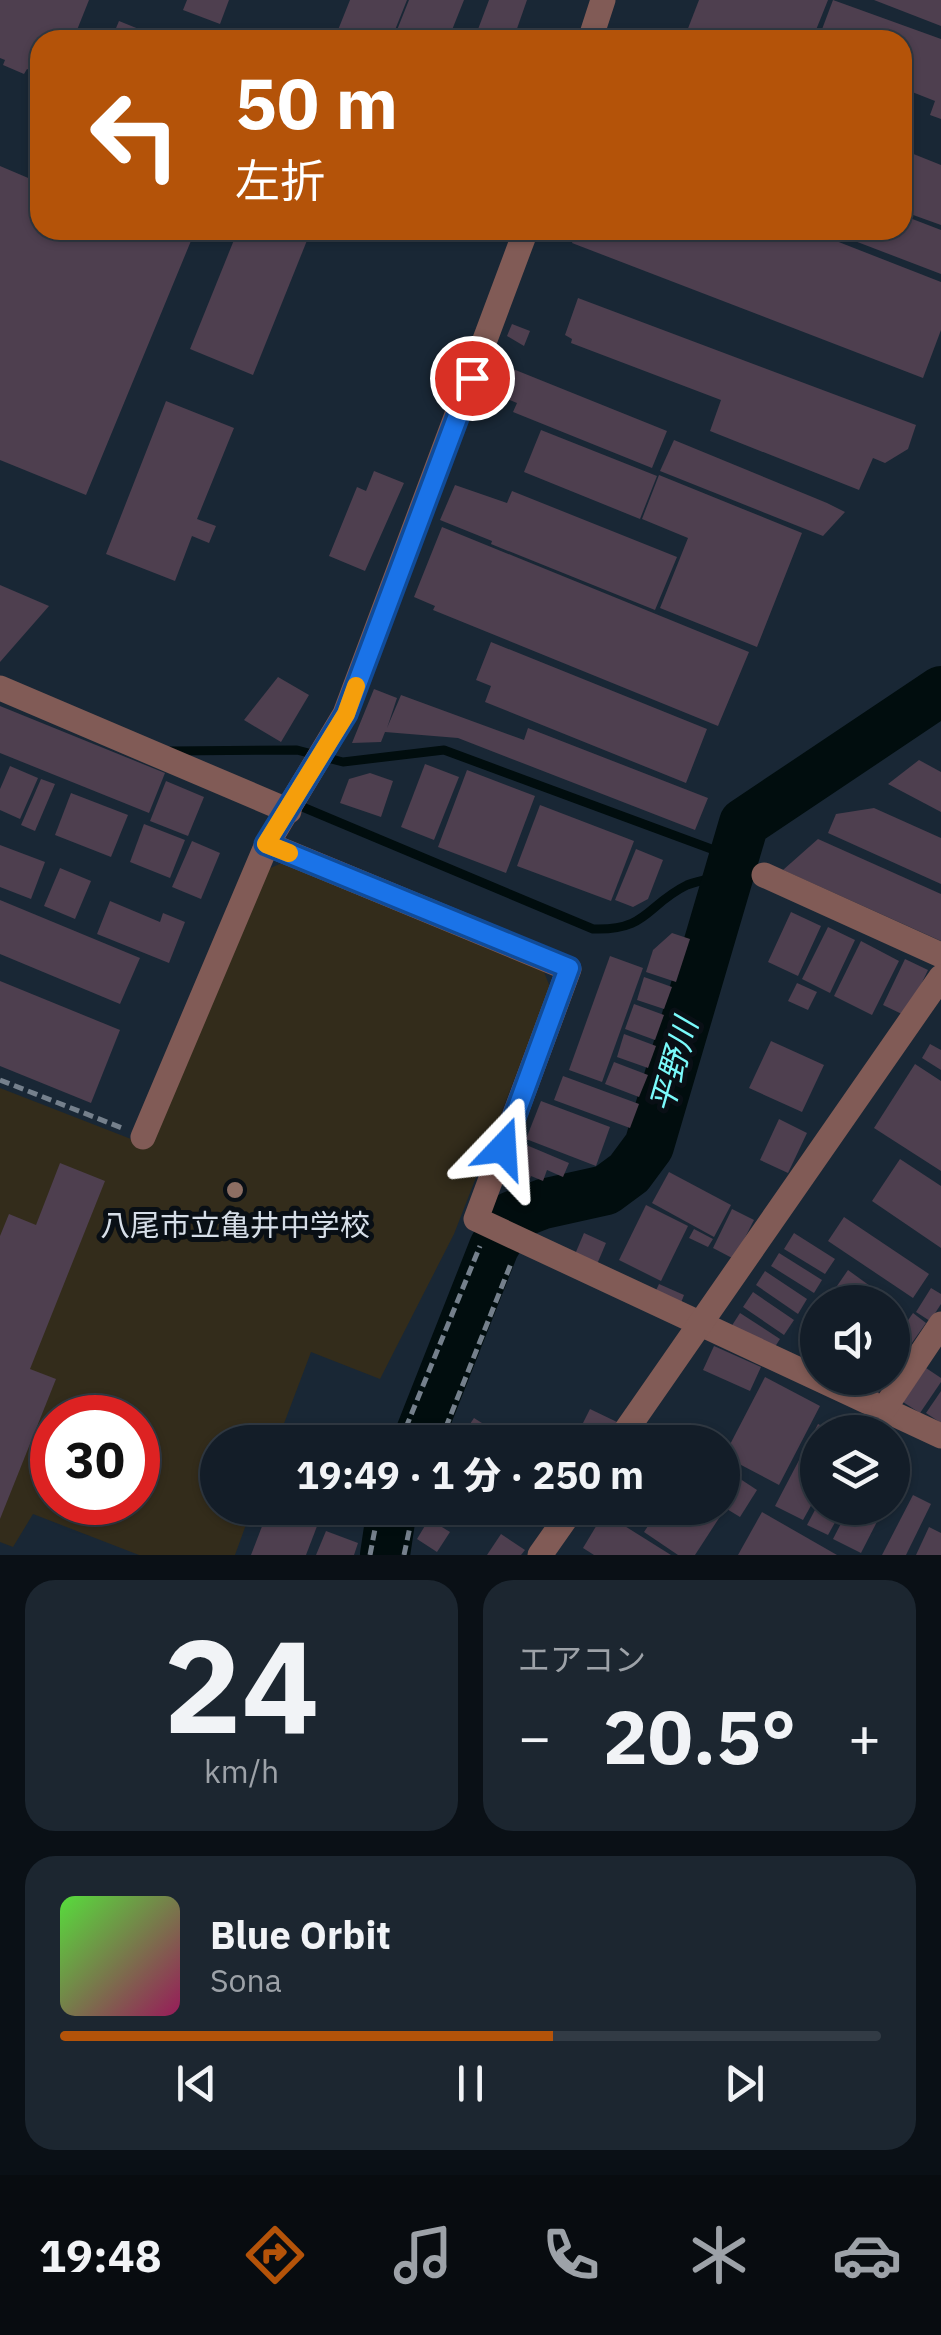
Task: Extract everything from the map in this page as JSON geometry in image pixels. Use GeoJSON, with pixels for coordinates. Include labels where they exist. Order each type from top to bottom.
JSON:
{"type":"FeatureCollection","features":[{"type":"Feature","properties":{"kind":"street"},"geometry":{"type":"LineString","coordinates":[[593,30],[603,0]]}},
{"type":"Feature","properties":{"kind":"street"},"geometry":{"type":"LineString","coordinates":[[144,1136],[266,844],[346,714],[522,240]]}},
{"type":"Feature","properties":{"kind":"street"},"geometry":{"type":"LineString","coordinates":[[0,688],[288,811]]}},
{"type":"Feature","properties":{"kind":"street"},"geometry":{"type":"LineString","coordinates":[[266,844],[569,968],[476,1219],[941,1436]]}},
{"type":"Feature","properties":{"kind":"street"},"geometry":{"type":"LineString","coordinates":[[764,875],[941,955]]}},
{"type":"Feature","properties":{"kind":"street"},"geometry":{"type":"LineString","coordinates":[[630,1425],[941,976]]}},
{"type":"Feature","properties":{"kind":"street"},"geometry":{"type":"LineString","coordinates":[[884,1410],[941,1324]]}},
{"type":"Feature","properties":{"kind":"street"},"geometry":{"type":"LineString","coordinates":[[540,1555],[560,1525]]}},
{"type":"Feature","properties":{"kind":"path"},"geometry":{"type":"LineString","coordinates":[[0,1080],[144,1136]]}},
{"type":"Feature","properties":{"kind":"path"},"geometry":{"type":"LineString","coordinates":[[407,1425],[488,1225]]}},
{"type":"Feature","properties":{"kind":"path"},"geometry":{"type":"LineString","coordinates":[[447,1425],[513,1258],[526,1242]]}},
{"type":"Feature","properties":{"kind":"path"},"geometry":{"type":"LineString","coordinates":[[370,1555],[376,1525]]}},
{"type":"Feature","properties":{"kind":"path"},"geometry":{"type":"LineString","coordinates":[[404,1555],[410,1525]]}},
{"type":"Feature","properties":{"kind":"shaded area","name":"八尾市立亀井中学校"},"geometry":{"type":"Polygon","coordinates":[[[289,860],[542,967],[550,987],[454,1234],[380,1379],[311,1352],[283,1425],[200,1425],[200,1525],[246,1525],[235,1555],[139,1555],[61,1525],[160,1525],[160,1395],[30,1395],[30,1519],[13,1547],[0,1542],[0,1088],[149,1146],[268,869],[289,860]]]}},
{"type":"Feature","properties":{"kind":"building"},"geometry":{"type":"Polygon","coordinates":[[[0,0],[89,0],[77,30],[30,30],[30,70],[24,74],[3,65],[5,60],[0,58],[0,0]]]}},
{"type":"Feature","properties":{"kind":"building"},"geometry":{"type":"Polygon","coordinates":[[[187,0],[229,0],[220,24],[183,10],[187,0]]]}},
{"type":"Feature","properties":{"kind":"building"},"geometry":{"type":"Polygon","coordinates":[[[350,0],[407,0],[395,30],[338,30],[350,0]]]}},
{"type":"Feature","properties":{"kind":"building"},"geometry":{"type":"Polygon","coordinates":[[[409,0],[464,0],[452,30],[397,30],[409,0]]]}},
{"type":"Feature","properties":{"kind":"building"},"geometry":{"type":"Polygon","coordinates":[[[489,0],[527,0],[516,30],[478,30],[489,0]]]}},
{"type":"Feature","properties":{"kind":"building"},"geometry":{"type":"Polygon","coordinates":[[[699,0],[828,0],[816,30],[687,30],[699,0]]]}},
{"type":"Feature","properties":{"kind":"building"},"geometry":{"type":"Polygon","coordinates":[[[833,0],[941,39],[941,119],[930,115],[935,101],[912,92],[912,30],[822,30],[833,0]]]}},
{"type":"Feature","properties":{"kind":"building"},"geometry":{"type":"Polygon","coordinates":[[[874,0],[941,0],[941,26],[874,0]]]}},
{"type":"Feature","properties":{"kind":"building"},"geometry":{"type":"Polygon","coordinates":[[[119,21],[141,30],[115,30],[119,21]]]}},
{"type":"Feature","properties":{"kind":"building"},"geometry":{"type":"Polygon","coordinates":[[[912,153],[941,165],[941,225],[912,215],[912,153]]]}},
{"type":"Feature","properties":{"kind":"building"},"geometry":{"type":"Polygon","coordinates":[[[0,166],[30,179],[30,240],[191,240],[86,495],[0,460],[0,166]]]}},
{"type":"Feature","properties":{"kind":"building"},"geometry":{"type":"Polygon","coordinates":[[[912,219],[941,230],[941,274],[852,240],[912,240],[912,219]]]}},
{"type":"Feature","properties":{"kind":"building"},"geometry":{"type":"Polygon","coordinates":[[[234,240],[307,240],[253,375],[190,349],[234,240]]]}},
{"type":"Feature","properties":{"kind":"building"},"geometry":{"type":"Polygon","coordinates":[[[834,240],[941,282],[941,330],[923,378],[572,243],[834,240]]]}},
{"type":"Feature","properties":{"kind":"building"},"geometry":{"type":"Polygon","coordinates":[[[578,298],[916,425],[908,449],[885,463],[873,458],[859,490],[710,431],[721,400],[571,343],[572,339],[565,335],[578,298]]]}},
{"type":"Feature","properties":{"kind":"building"},"geometry":{"type":"Polygon","coordinates":[[[512,324],[530,331],[524,346],[507,336],[512,324]]]}},
{"type":"Feature","properties":{"kind":"building"},"geometry":{"type":"Polygon","coordinates":[[[503,365],[667,431],[652,468],[513,412],[517,403],[493,393],[503,365]]]}},
{"type":"Feature","properties":{"kind":"building"},"geometry":{"type":"Polygon","coordinates":[[[166,401],[234,428],[197,519],[216,526],[209,543],[192,536],[175,581],[106,554],[166,401]]]}},
{"type":"Feature","properties":{"kind":"building"},"geometry":{"type":"Polygon","coordinates":[[[541,430],[657,476],[640,519],[524,472],[541,430]]]}},
{"type":"Feature","properties":{"kind":"building"},"geometry":{"type":"Polygon","coordinates":[[[674,440],[845,512],[823,536],[660,471],[674,440]]]}},
{"type":"Feature","properties":{"kind":"building"},"geometry":{"type":"Polygon","coordinates":[[[374,471],[404,483],[365,571],[329,556],[357,487],[366,491],[374,471]]]}},
{"type":"Feature","properties":{"kind":"building"},"geometry":{"type":"Polygon","coordinates":[[[659,475],[802,533],[757,647],[660,608],[688,538],[642,519],[659,475]]]}},
{"type":"Feature","properties":{"kind":"building"},"geometry":{"type":"Polygon","coordinates":[[[455,485],[507,503],[512,491],[677,557],[655,610],[440,520],[455,485]]]}},
{"type":"Feature","properties":{"kind":"building"},"geometry":{"type":"Polygon","coordinates":[[[442,527],[749,652],[718,726],[433,610],[435,606],[414,597],[442,527]]]}},
{"type":"Feature","properties":{"kind":"building"},"geometry":{"type":"Polygon","coordinates":[[[0,585],[49,606],[0,662],[0,585]]]}},
{"type":"Feature","properties":{"kind":"building"},"geometry":{"type":"Polygon","coordinates":[[[491,642],[707,729],[686,783],[485,702],[491,686],[476,680],[491,642]]]}},
{"type":"Feature","properties":{"kind":"building"},"geometry":{"type":"Polygon","coordinates":[[[278,677],[309,695],[281,742],[244,720],[278,677]]]}},
{"type":"Feature","properties":{"kind":"building"},"geometry":{"type":"Polygon","coordinates":[[[374,689],[397,698],[387,728],[401,695],[524,740],[528,728],[708,798],[695,830],[458,738],[385,732],[381,742],[352,743],[374,689]]]}},
{"type":"Feature","properties":{"kind":"building"},"geometry":{"type":"Polygon","coordinates":[[[0,706],[165,773],[149,813],[0,753],[0,706]]]}},
{"type":"Feature","properties":{"kind":"building"},"geometry":{"type":"Polygon","coordinates":[[[919,760],[941,772],[941,812],[888,784],[919,760]]]}},
{"type":"Feature","properties":{"kind":"building"},"geometry":{"type":"Polygon","coordinates":[[[425,764],[459,777],[434,840],[401,827],[425,764]]]}},
{"type":"Feature","properties":{"kind":"building"},"geometry":{"type":"Polygon","coordinates":[[[10,766],[38,778],[20,819],[0,810],[0,789],[10,766]]]}},
{"type":"Feature","properties":{"kind":"building"},"geometry":{"type":"Polygon","coordinates":[[[467,770],[535,796],[506,873],[438,847],[467,770]]]}},
{"type":"Feature","properties":{"kind":"building"},"geometry":{"type":"Polygon","coordinates":[[[370,773],[393,781],[381,817],[340,803],[349,779],[370,773]]]}},
{"type":"Feature","properties":{"kind":"building"},"geometry":{"type":"Polygon","coordinates":[[[41,779],[55,784],[35,831],[21,825],[41,779]]]}},
{"type":"Feature","properties":{"kind":"building"},"geometry":{"type":"Polygon","coordinates":[[[166,781],[204,797],[188,836],[150,821],[166,781]]]}},
{"type":"Feature","properties":{"kind":"building"},"geometry":{"type":"Polygon","coordinates":[[[71,793],[128,815],[111,857],[55,835],[71,793]]]}},
{"type":"Feature","properties":{"kind":"building"},"geometry":{"type":"Polygon","coordinates":[[[540,805],[634,841],[611,901],[517,866],[540,805]]]}},
{"type":"Feature","properties":{"kind":"building"},"geometry":{"type":"Polygon","coordinates":[[[874,808],[941,838],[941,884],[828,833],[836,814],[874,808]]]}},
{"type":"Feature","properties":{"kind":"building"},"geometry":{"type":"Polygon","coordinates":[[[144,824],[185,840],[170,878],[130,862],[144,824]]]}},
{"type":"Feature","properties":{"kind":"building"},"geometry":{"type":"Polygon","coordinates":[[[818,839],[941,894],[941,941],[783,870],[818,839]]]}},
{"type":"Feature","properties":{"kind":"building"},"geometry":{"type":"Polygon","coordinates":[[[192,841],[220,853],[201,899],[172,887],[192,841]]]}},
{"type":"Feature","properties":{"kind":"building"},"geometry":{"type":"Polygon","coordinates":[[[0,845],[45,862],[31,899],[0,887],[0,845]]]}},
{"type":"Feature","properties":{"kind":"building"},"geometry":{"type":"Polygon","coordinates":[[[636,849],[663,860],[648,899],[633,907],[615,900],[636,849]]]}},
{"type":"Feature","properties":{"kind":"building"},"geometry":{"type":"Polygon","coordinates":[[[60,868],[91,881],[75,919],[44,906],[60,868]]]}},
{"type":"Feature","properties":{"kind":"building"},"geometry":{"type":"Polygon","coordinates":[[[0,900],[140,958],[120,1004],[0,954],[0,900]]]}},
{"type":"Feature","properties":{"kind":"building"},"geometry":{"type":"Polygon","coordinates":[[[110,901],[160,922],[163,913],[185,922],[169,963],[97,934],[110,901]]]}},
{"type":"Feature","properties":{"kind":"building"},"geometry":{"type":"Polygon","coordinates":[[[791,912],[821,926],[798,976],[768,962],[791,912]]]}},
{"type":"Feature","properties":{"kind":"building"},"geometry":{"type":"Polygon","coordinates":[[[828,927],[855,940],[830,993],[802,979],[828,927]]]}},
{"type":"Feature","properties":{"kind":"building"},"geometry":{"type":"Polygon","coordinates":[[[672,933],[690,939],[676,982],[646,972],[653,950],[672,933]]]}},
{"type":"Feature","properties":{"kind":"building"},"geometry":{"type":"Polygon","coordinates":[[[861,941],[899,961],[872,1015],[834,996],[861,941]]]}},
{"type":"Feature","properties":{"kind":"building"},"geometry":{"type":"Polygon","coordinates":[[[610,956],[643,968],[602,1082],[569,1070],[610,956]]]}},
{"type":"Feature","properties":{"kind":"building"},"geometry":{"type":"Polygon","coordinates":[[[905,959],[928,970],[906,1016],[883,1005],[905,959]]]}},
{"type":"Feature","properties":{"kind":"building"},"geometry":{"type":"Polygon","coordinates":[[[644,977],[672,987],[664,1009],[637,1000],[644,977]]]}},
{"type":"Feature","properties":{"kind":"building"},"geometry":{"type":"Polygon","coordinates":[[[0,981],[120,1030],[91,1103],[0,1066],[0,981]]]}},
{"type":"Feature","properties":{"kind":"building"},"geometry":{"type":"Polygon","coordinates":[[[797,983],[817,992],[808,1010],[788,1001],[797,983]]]}},
{"type":"Feature","properties":{"kind":"building"},"geometry":{"type":"Polygon","coordinates":[[[634,1004],[664,1015],[655,1040],[625,1029],[634,1004]]]}},
{"type":"Feature","properties":{"kind":"building"},"geometry":{"type":"Polygon","coordinates":[[[624,1034],[656,1046],[648,1068],[617,1057],[624,1034]]]}},
{"type":"Feature","properties":{"kind":"building"},"geometry":{"type":"Polygon","coordinates":[[[771,1041],[824,1065],[802,1112],[749,1088],[771,1041]]]}},
{"type":"Feature","properties":{"kind":"building"},"geometry":{"type":"Polygon","coordinates":[[[930,1044],[941,1050],[941,1070],[922,1058],[930,1044]]]}},
{"type":"Feature","properties":{"kind":"building"},"geometry":{"type":"Polygon","coordinates":[[[614,1062],[648,1075],[639,1097],[605,1084],[614,1062]]]}},
{"type":"Feature","properties":{"kind":"building"},"geometry":{"type":"Polygon","coordinates":[[[915,1064],[941,1081],[941,1171],[874,1128],[915,1064]]]}},
{"type":"Feature","properties":{"kind":"building"},"geometry":{"type":"Polygon","coordinates":[[[563,1076],[639,1104],[630,1128],[554,1100],[563,1076]]]}},
{"type":"Feature","properties":{"kind":"building"},"geometry":{"type":"Polygon","coordinates":[[[541,1101],[610,1127],[596,1166],[526,1139],[541,1101]]]}},
{"type":"Feature","properties":{"kind":"building"},"geometry":{"type":"Polygon","coordinates":[[[779,1119],[807,1133],[788,1173],[760,1160],[779,1119]]]}},
{"type":"Feature","properties":{"kind":"building"},"geometry":{"type":"Polygon","coordinates":[[[524,1144],[569,1163],[563,1177],[547,1170],[543,1181],[531,1176],[527,1186],[510,1178],[524,1144]]]}},
{"type":"Feature","properties":{"kind":"building"},"geometry":{"type":"Polygon","coordinates":[[[900,1159],[941,1186],[941,1248],[872,1201],[900,1159]]]}},
{"type":"Feature","properties":{"kind":"building"},"geometry":{"type":"Polygon","coordinates":[[[60,1163],[105,1181],[30,1369],[56,1379],[50,1395],[30,1395],[30,1444],[0,1519],[0,1236],[9,1214],[36,1225],[60,1163]]]}},
{"type":"Feature","properties":{"kind":"building"},"geometry":{"type":"Polygon","coordinates":[[[669,1172],[731,1205],[714,1237],[652,1203],[669,1172]]]}},
{"type":"Feature","properties":{"kind":"building"},"geometry":{"type":"Polygon","coordinates":[[[646,1205],[688,1226],[661,1281],[619,1260],[646,1205]]]}},
{"type":"Feature","properties":{"kind":"building"},"geometry":{"type":"Polygon","coordinates":[[[732,1209],[754,1220],[734,1259],[713,1248],[732,1209]]]}},
{"type":"Feature","properties":{"kind":"building"},"geometry":{"type":"Polygon","coordinates":[[[844,1217],[929,1274],[913,1298],[910,1285],[894,1285],[828,1241],[844,1217]]]}},
{"type":"Feature","properties":{"kind":"building"},"geometry":{"type":"Polygon","coordinates":[[[694,1229],[713,1239],[708,1247],[689,1238],[694,1229]]]}},
{"type":"Feature","properties":{"kind":"building"},"geometry":{"type":"Polygon","coordinates":[[[584,1233],[606,1243],[595,1269],[573,1259],[584,1233]]]}},
{"type":"Feature","properties":{"kind":"building"},"geometry":{"type":"Polygon","coordinates":[[[794,1233],[835,1259],[825,1274],[784,1249],[794,1233]]]}},
{"type":"Feature","properties":{"kind":"building"},"geometry":{"type":"Polygon","coordinates":[[[779,1253],[822,1280],[819,1285],[801,1285],[771,1266],[779,1253]]]}},
{"type":"Feature","properties":{"kind":"building"},"geometry":{"type":"Polygon","coordinates":[[[848,1270],[869,1285],[838,1285],[848,1270]]]}},
{"type":"Feature","properties":{"kind":"building"},"geometry":{"type":"Polygon","coordinates":[[[765,1271],[800,1294],[798,1314],[756,1285],[765,1271]]]}},
{"type":"Feature","properties":{"kind":"building"},"geometry":{"type":"Polygon","coordinates":[[[659,1284],[684,1295],[679,1308],[653,1297],[659,1284]]]}},
{"type":"Feature","properties":{"kind":"building"},"geometry":{"type":"Polygon","coordinates":[[[931,1288],[941,1294],[941,1304],[930,1321],[916,1312],[931,1288]]]}},
{"type":"Feature","properties":{"kind":"building"},"geometry":{"type":"Polygon","coordinates":[[[753,1292],[794,1320],[784,1335],[743,1307],[753,1292]]]}},
{"type":"Feature","properties":{"kind":"building"},"geometry":{"type":"Polygon","coordinates":[[[740,1313],[780,1339],[771,1353],[731,1327],[740,1313]]]}},
{"type":"Feature","properties":{"kind":"building"},"geometry":{"type":"Polygon","coordinates":[[[913,1313],[926,1323],[910,1346],[913,1313]]]}},
{"type":"Feature","properties":{"kind":"building"},"geometry":{"type":"Polygon","coordinates":[[[714,1346],[761,1367],[750,1391],[703,1370],[714,1346]]]}},
{"type":"Feature","properties":{"kind":"building"},"geometry":{"type":"Polygon","coordinates":[[[926,1368],[941,1378],[920,1413],[903,1402],[926,1368]]]}},
{"type":"Feature","properties":{"kind":"building"},"geometry":{"type":"Polygon","coordinates":[[[765,1377],[820,1406],[815,1415],[800,1415],[800,1445],[779,1485],[740,1464],[740,1425],[765,1377]]]}},
{"type":"Feature","properties":{"kind":"building"},"geometry":{"type":"Polygon","coordinates":[[[941,1391],[941,1423],[926,1413],[941,1391]]]}},
{"type":"Feature","properties":{"kind":"building"},"geometry":{"type":"Polygon","coordinates":[[[590,1409],[617,1422],[616,1425],[583,1423],[590,1409]]]}},
{"type":"Feature","properties":{"kind":"building"},"geometry":{"type":"Polygon","coordinates":[[[800,1458],[800,1518],[775,1506],[800,1458]]]}},
{"type":"Feature","properties":{"kind":"building"},"geometry":{"type":"Polygon","coordinates":[[[740,1479],[757,1490],[740,1517],[740,1479]]]}},
{"type":"Feature","properties":{"kind":"building"},"geometry":{"type":"Polygon","coordinates":[[[913,1495],[931,1504],[906,1555],[882,1555],[898,1525],[910,1525],[913,1495]]]}},
{"type":"Feature","properties":{"kind":"building"},"geometry":{"type":"Polygon","coordinates":[[[762,1512],[837,1555],[738,1555],[762,1512]]]}},
{"type":"Feature","properties":{"kind":"building"},"geometry":{"type":"Polygon","coordinates":[[[262,1525],[317,1525],[306,1555],[251,1555],[262,1525]]]}},
{"type":"Feature","properties":{"kind":"building"},"geometry":{"type":"Polygon","coordinates":[[[425,1525],[439,1525],[450,1532],[437,1552],[417,1539],[425,1525]]]}},
{"type":"Feature","properties":{"kind":"building"},"geometry":{"type":"Polygon","coordinates":[[[597,1525],[623,1525],[671,1555],[594,1555],[583,1548],[597,1525]]]}},
{"type":"Feature","properties":{"kind":"building"},"geometry":{"type":"Polygon","coordinates":[[[649,1525],[714,1525],[695,1555],[678,1555],[644,1532],[649,1525]]]}},
{"type":"Feature","properties":{"kind":"building"},"geometry":{"type":"Polygon","coordinates":[[[807,1525],[834,1525],[828,1535],[807,1525]]]}},
{"type":"Feature","properties":{"kind":"building"},"geometry":{"type":"Polygon","coordinates":[[[840,1525],[875,1525],[861,1553],[833,1539],[840,1525]]]}},
{"type":"Feature","properties":{"kind":"building"},"geometry":{"type":"Polygon","coordinates":[[[929,1527],[941,1533],[941,1555],[916,1555],[929,1527]]]}},
{"type":"Feature","properties":{"kind":"building"},"geometry":{"type":"Polygon","coordinates":[[[326,1531],[358,1543],[354,1555],[316,1555],[326,1531]]]}},
{"type":"Feature","properties":{"kind":"building"},"geometry":{"type":"Polygon","coordinates":[[[501,1534],[525,1550],[521,1555],[487,1555],[501,1534]]]}},
{"type":"Feature","properties":{"kind":"waterway","name":"平野川"},"geometry":{"type":"LineString","coordinates":[[424,1425],[494,1247],[512,1216],[543,1204],[606,1190],[629,1173],[649,1146],[744,823],[941,691]]}},
{"type":"Feature","properties":{"kind":"waterway"},"geometry":{"type":"LineString","coordinates":[[171,751],[297,750],[343,762],[444,750],[733,857]]}},
{"type":"Feature","properties":{"kind":"waterway"},"geometry":{"type":"LineString","coordinates":[[293,803],[593,929],[625,926],[687,885],[727,875]]}},
{"type":"Feature","properties":{"kind":"waterway","name":"平野川"},"geometry":{"type":"LineString","coordinates":[[385,1555],[389,1525]]}},
{"type":"Feature","properties":{"kind":"slow traffic"},"geometry":{"type":"LineString","coordinates":[[289,853],[266,844],[346,714],[356,686]]}},
{"type":"Feature","properties":{"kind":"place","name":"八尾市立亀井中学校"},"geometry":{"type":"Point","coordinates":[235,1190]}},
{"type":"Feature","properties":{"kind":"route"},"geometry":{"type":"LineString","coordinates":[[472,378],[346,714],[266,844],[569,968],[503,1148]]}}]}
